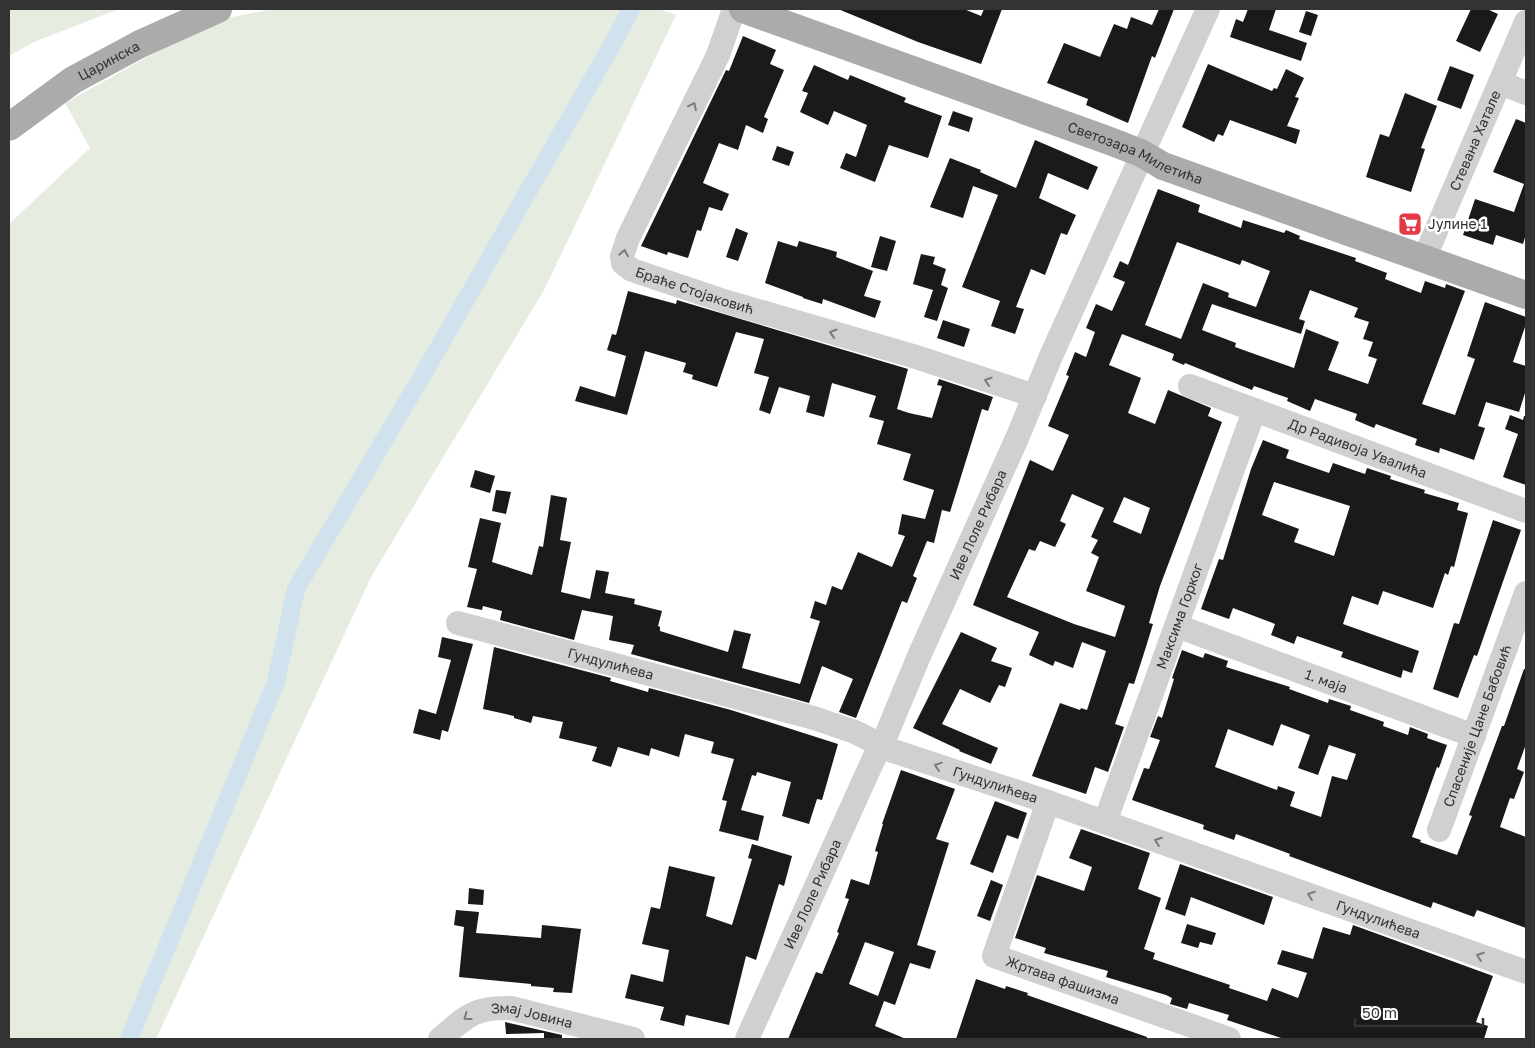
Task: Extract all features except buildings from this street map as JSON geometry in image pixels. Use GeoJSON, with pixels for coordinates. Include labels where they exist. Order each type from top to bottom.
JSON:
{"type":"FeatureCollection","features":[{"type":"Feature","properties":{"kind":"main road","name":"Царинска"},"geometry":{"type":"LineString","coordinates":[[9,126],[73,80],[140,44],[218,9]]}},
{"type":"Feature","properties":{"kind":"main road","name":"Светозара Милетића"},"geometry":{"type":"LineString","coordinates":[[743,9],[1141,153],[1163,166],[1526,294]]}},
{"type":"Feature","properties":{"kind":"street","name":"Браће Стојаковић"},"geometry":{"type":"LineString","coordinates":[[734,9],[718,55],[628,238],[622,256],[623,263],[632,270],[724,301],[913,356],[1034,396]]}},
{"type":"Feature","properties":{"kind":"street","name":"Иве Лоле Рибара"},"geometry":{"type":"LineString","coordinates":[[746,1039],[880,745],[885,738],[919,656],[1141,153],[1208,9]]}},
{"type":"Feature","properties":{"kind":"street","name":"Стевана Хатале"},"geometry":{"type":"LineString","coordinates":[[1424,259],[1526,22]]}},
{"type":"Feature","properties":{"kind":"street"},"geometry":{"type":"LineString","coordinates":[[1501,83],[1526,93]]}},
{"type":"Feature","properties":{"kind":"street","name":"Др Радивоја Увалића"},"geometry":{"type":"LineString","coordinates":[[1190,386],[1526,511]]}},
{"type":"Feature","properties":{"kind":"street","name":"Максима Горког"},"geometry":{"type":"LineString","coordinates":[[1105,822],[1254,411]]}},
{"type":"Feature","properties":{"kind":"street","name":"Спасеније Цане Бабовић"},"geometry":{"type":"LineString","coordinates":[[1439,830],[1526,593]]}},
{"type":"Feature","properties":{"kind":"street","name":"Гундулићева"},"geometry":{"type":"LineString","coordinates":[[458,623],[814,718],[855,732],[880,745],[1105,822],[1526,972]]}},
{"type":"Feature","properties":{"kind":"street","name":"1. маја"},"geometry":{"type":"LineString","coordinates":[[1176,626],[1474,736]]}},
{"type":"Feature","properties":{"kind":"street","name":"Жртава фашизма"},"geometry":{"type":"LineString","coordinates":[[1048,802],[994,956],[1229,1039]]}},
{"type":"Feature","properties":{"kind":"street","name":"Змај Јовина"},"geometry":{"type":"LineString","coordinates":[[440,1039],[474,1012],[511,1008],[633,1039]]}},
{"type":"Feature","properties":{"kind":"shaded area"},"geometry":{"type":"Polygon","coordinates":[[[9,9],[119,9],[34,42],[9,56],[9,9]]]}},
{"type":"Feature","properties":{"kind":"shaded area"},"geometry":{"type":"Polygon","coordinates":[[[273,9],[659,9],[676,15],[544,290],[371,577],[156,1039],[9,1039],[9,224],[90,148],[65,103],[212,21],[273,9]]]}},
{"type":"Feature","properties":{"kind":"waterway"},"geometry":{"type":"LineString","coordinates":[[129,1039],[276,682],[296,589],[428,366],[631,9]]}},
{"type":"Feature","properties":{"kind":"place","name":"Јулине 1"},"geometry":{"type":"Point","coordinates":[1410,224]}}]}
